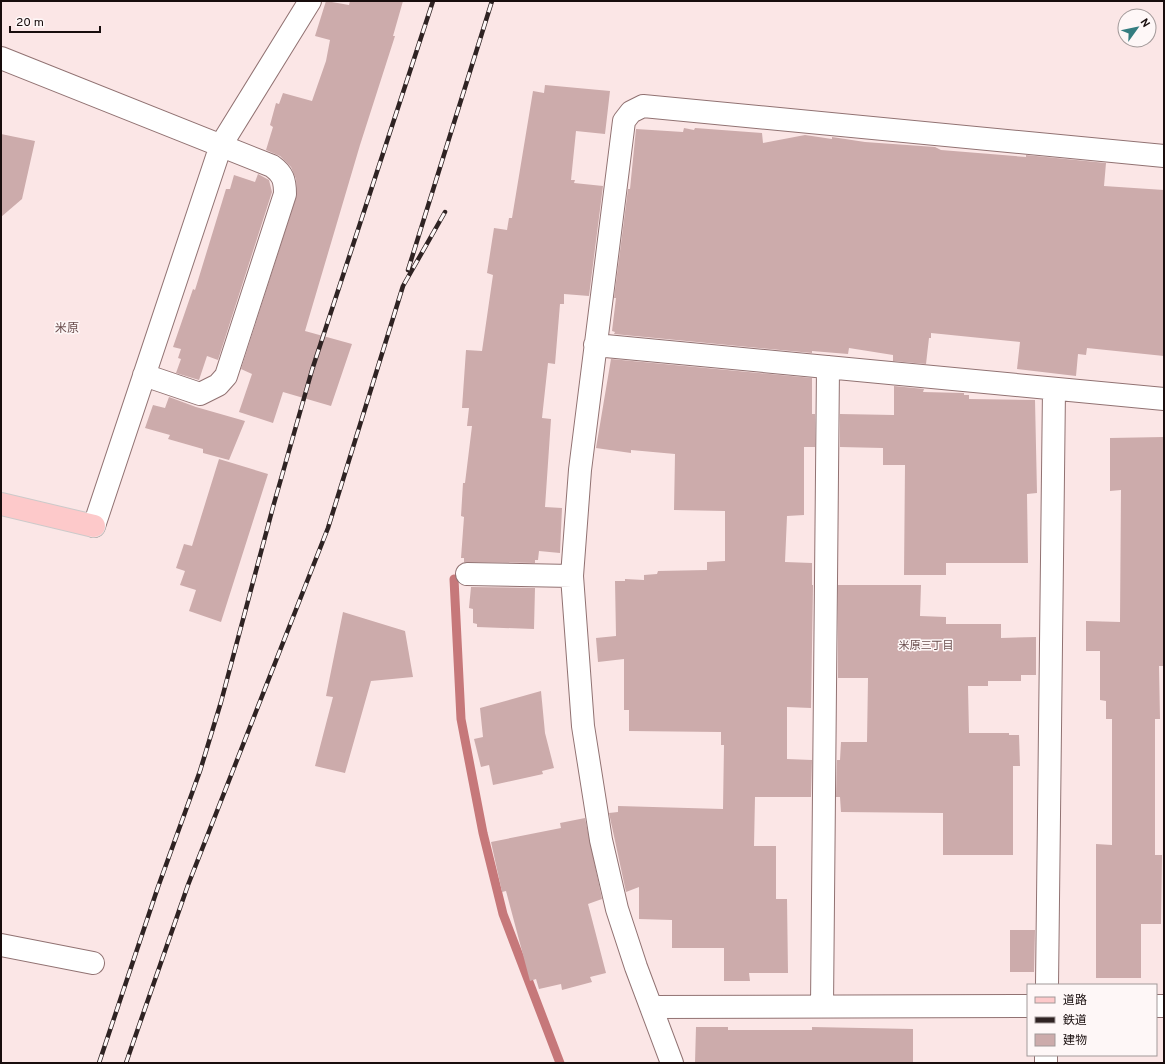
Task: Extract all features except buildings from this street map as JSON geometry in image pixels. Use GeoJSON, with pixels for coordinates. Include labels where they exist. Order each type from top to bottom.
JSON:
{"type":"FeatureCollection","features":[{"type":"Feature","properties":{"kind":"main road"},"geometry":{"type":"LineString","coordinates":[[1,504],[94,526]]}},
{"type":"Feature","properties":{"kind":"street"},"geometry":{"type":"LineString","coordinates":[[94,526],[221,145],[310,1]]}},
{"type":"Feature","properties":{"kind":"street"},"geometry":{"type":"LineString","coordinates":[[1,58],[221,145],[272,166],[281,173],[285,182],[285,194],[226,376],[218,385],[200,394],[144,375]]}},
{"type":"Feature","properties":{"kind":"street"},"geometry":{"type":"LineString","coordinates":[[672,1063],[617,909],[601,840],[583,726],[572,576],[580,470],[624,121],[631,112],[643,106],[1164,156]]}},
{"type":"Feature","properties":{"kind":"street"},"geometry":{"type":"LineString","coordinates":[[595,345],[1164,399]]}},
{"type":"Feature","properties":{"kind":"street"},"geometry":{"type":"LineString","coordinates":[[822,1006],[828,367]]}},
{"type":"Feature","properties":{"kind":"street"},"geometry":{"type":"LineString","coordinates":[[1047,984],[1054,389]]}},
{"type":"Feature","properties":{"kind":"street"},"geometry":{"type":"LineString","coordinates":[[467,574],[572,576]]}},
{"type":"Feature","properties":{"kind":"street"},"geometry":{"type":"LineString","coordinates":[[1,944],[93,963]]}},
{"type":"Feature","properties":{"kind":"street"},"geometry":{"type":"LineString","coordinates":[[651,1007],[1027,1006]]}},
{"type":"Feature","properties":{"kind":"waterway"},"geometry":{"type":"LineString","coordinates":[[454,579],[461,719],[483,833],[503,914],[560,1063]]}},
{"type":"Feature","properties":{"kind":"railway"},"geometry":{"type":"LineString","coordinates":[[99,1063],[158,887],[200,771],[221,702],[273,507],[312,370],[433,1]]}},
{"type":"Feature","properties":{"kind":"railway"},"geometry":{"type":"LineString","coordinates":[[408,270],[492,1]]}},
{"type":"Feature","properties":{"kind":"railway"},"geometry":{"type":"LineString","coordinates":[[126,1063],[188,885],[328,528],[403,286],[445,212]]}},
{"type":"Feature","properties":{"kind":"district","name":"米原"},"geometry":{"type":"Point","coordinates":[67,329]}},
{"type":"Feature","properties":{"kind":"district","name":"米原三丁目"},"geometry":{"type":"Point","coordinates":[926,646]}}]}
